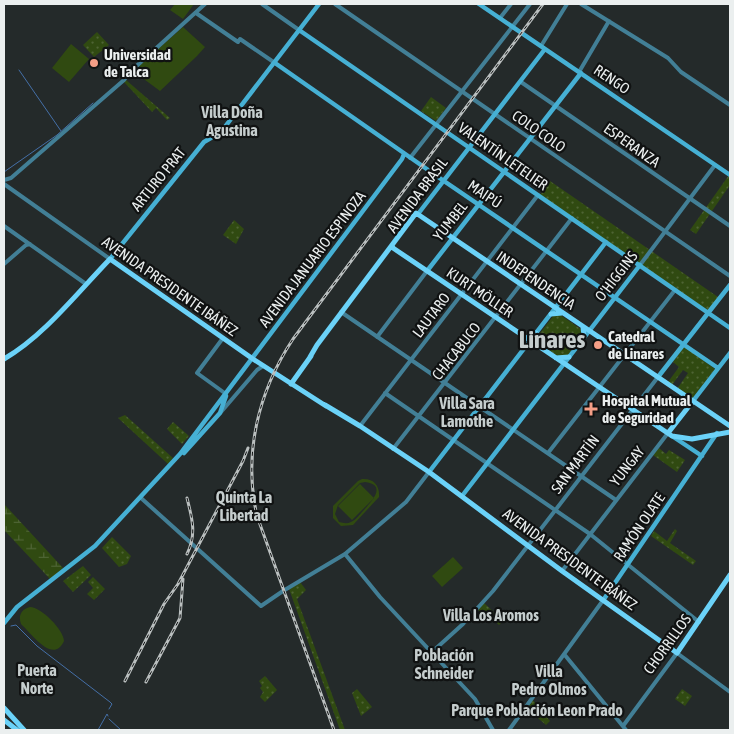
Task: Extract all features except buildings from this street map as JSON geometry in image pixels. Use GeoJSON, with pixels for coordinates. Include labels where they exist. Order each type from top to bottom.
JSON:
{"type":"FeatureCollection","features":[{"type":"Feature","properties":{"kind":"main road","name":"ARTURO PRAT"},"geometry":{"type":"LineString","coordinates":[[4,359],[27,344],[110,259],[204,142],[221,132],[319,4]]}},
{"type":"Feature","properties":{"kind":"main road","name":"RENGO"},"geometry":{"type":"LineString","coordinates":[[480,4],[730,175]]}},
{"type":"Feature","properties":{"kind":"main road","name":"VALENTÍN LETELIER"},"geometry":{"type":"LineString","coordinates":[[299,30],[730,328]]}},
{"type":"Feature","properties":{"kind":"main road","name":"AVENIDA BRASIL"},"geometry":{"type":"LineString","coordinates":[[291,384],[317,345],[442,180],[470,148],[521,82],[543,48]]}},
{"type":"Feature","properties":{"kind":"main road","name":"MAIPÚ"},"geometry":{"type":"LineString","coordinates":[[274,63],[478,205],[718,368]]}},
{"type":"Feature","properties":{"kind":"main road","name":"YUMBEL"},"geometry":{"type":"LineString","coordinates":[[427,271],[580,72]]}},
{"type":"Feature","properties":{"kind":"main road","name":"AVENIDA JANUARIO ESPINOZA"},"geometry":{"type":"LineString","coordinates":[[148,490],[182,451],[253,359],[400,163],[404,154]]}},
{"type":"Feature","properties":{"kind":"main road","name":"AVENIDA JANUARIO ESPINOZA"},"geometry":{"type":"LineString","coordinates":[[400,163],[410,158]]}},
{"type":"Feature","properties":{"kind":"main road","name":"INDEPENDENCIA"},"geometry":{"type":"LineString","coordinates":[[417,214],[658,377],[691,403],[698,405],[730,426]]}},
{"type":"Feature","properties":{"kind":"main road"},"geometry":{"type":"LineString","coordinates":[[429,472],[606,242]]}},
{"type":"Feature","properties":{"kind":"main road","name":"KURT MÖLLER"},"geometry":{"type":"LineString","coordinates":[[392,246],[702,456]]}},
{"type":"Feature","properties":{"kind":"main road","name":"AVENIDA PRESIDENTE IBÁÑEZ"},"geometry":{"type":"LineString","coordinates":[[110,259],[263,366],[429,472],[562,571],[604,599],[677,653]]}},
{"type":"Feature","properties":{"kind":"main road","name":"O'HIGGINS"},"geometry":{"type":"LineString","coordinates":[[462,496],[640,265]]}},
{"type":"Feature","properties":{"kind":"main road","name":"SAN MARTÍN"},"geometry":{"type":"LineString","coordinates":[[658,377],[730,284]]}},
{"type":"Feature","properties":{"kind":"main road"},"geometry":{"type":"LineString","coordinates":[[551,314],[562,313]]}},
{"type":"Feature","properties":{"kind":"main road"},"geometry":{"type":"LineString","coordinates":[[583,327],[584,337]]}},
{"type":"Feature","properties":{"kind":"main road"},"geometry":{"type":"LineString","coordinates":[[536,333],[537,345]]}},
{"type":"Feature","properties":{"kind":"main road","name":"YUNGAY"},"geometry":{"type":"LineString","coordinates":[[670,434],[673,427],[730,353]]}},
{"type":"Feature","properties":{"kind":"main road"},"geometry":{"type":"LineString","coordinates":[[556,358],[569,357]]}},
{"type":"Feature","properties":{"kind":"main road","name":"AVENIDA JANUARIO ESPINOZA"},"geometry":{"type":"LineString","coordinates":[[4,622],[17,608],[89,552],[169,470],[220,413],[226,394]]}},
{"type":"Feature","properties":{"kind":"main road"},"geometry":{"type":"LineString","coordinates":[[673,427],[673,434],[679,438]]}},
{"type":"Feature","properties":{"kind":"main road"},"geometry":{"type":"LineString","coordinates":[[670,434],[679,438],[694,439],[730,432]]}},
{"type":"Feature","properties":{"kind":"main road","name":"RAMÓN OLATE"},"geometry":{"type":"LineString","coordinates":[[604,599],[717,433]]}},
{"type":"Feature","properties":{"kind":"main road","name":"CHORRILLOS"},"geometry":{"type":"LineString","coordinates":[[677,653],[730,575]]}},
{"type":"Feature","properties":{"kind":"main road"},"geometry":{"type":"LineString","coordinates":[[4,708],[24,730]]}},
{"type":"Feature","properties":{"kind":"main road"},"geometry":{"type":"LineString","coordinates":[[4,720],[17,730]]}},
{"type":"Feature","properties":{"kind":"street"},"geometry":{"type":"LineString","coordinates":[[4,180],[13,176],[125,79],[131,71],[205,4]]}},
{"type":"Feature","properties":{"kind":"street","name":"VALENTÍN LETELIER"},"geometry":{"type":"LineString","coordinates":[[262,4],[299,30]]}},
{"type":"Feature","properties":{"kind":"street","name":"COLO COLO"},"geometry":{"type":"LineString","coordinates":[[335,4],[730,276]]}},
{"type":"Feature","properties":{"kind":"street"},"geometry":{"type":"LineString","coordinates":[[500,18],[511,4]]}},
{"type":"Feature","properties":{"kind":"street"},"geometry":{"type":"LineString","coordinates":[[410,158],[530,4]]}},
{"type":"Feature","properties":{"kind":"street"},"geometry":{"type":"LineString","coordinates":[[543,48],[550,30],[567,4]]}},
{"type":"Feature","properties":{"kind":"street"},"geometry":{"type":"LineString","coordinates":[[581,4],[670,59],[678,70],[730,105]]}},
{"type":"Feature","properties":{"kind":"street","name":"MAIPÚ"},"geometry":{"type":"LineString","coordinates":[[196,12],[274,63]]}},
{"type":"Feature","properties":{"kind":"street","name":"YUMBEL"},"geometry":{"type":"LineString","coordinates":[[580,72],[609,21]]}},
{"type":"Feature","properties":{"kind":"street","name":"ESPERANZA"},"geometry":{"type":"LineString","coordinates":[[521,82],[730,226]]}},
{"type":"Feature","properties":{"kind":"street","name":"O'HIGGINS"},"geometry":{"type":"LineString","coordinates":[[640,265],[715,165]]}},
{"type":"Feature","properties":{"kind":"street","name":"AVENIDA PRESIDENTE IBÁÑEZ"},"geometry":{"type":"LineString","coordinates":[[4,184],[110,259]]}},
{"type":"Feature","properties":{"kind":"street","name":"LAUTARO"},"geometry":{"type":"LineString","coordinates":[[359,427],[538,194]]}},
{"type":"Feature","properties":{"kind":"street","name":"CHACABUCO"},"geometry":{"type":"LineString","coordinates":[[394,449],[572,218]]}},
{"type":"Feature","properties":{"kind":"street"},"geometry":{"type":"LineString","coordinates":[[4,226],[86,284]]}},
{"type":"Feature","properties":{"kind":"street"},"geometry":{"type":"LineString","coordinates":[[4,264],[26,245],[30,244]]}},
{"type":"Feature","properties":{"kind":"street","name":"YUMBEL"},"geometry":{"type":"LineString","coordinates":[[377,336],[427,271]]}},
{"type":"Feature","properties":{"kind":"street"},"geometry":{"type":"LineString","coordinates":[[548,453],[675,290]]}},
{"type":"Feature","properties":{"kind":"street"},"geometry":{"type":"LineString","coordinates":[[342,313],[616,500]]}},
{"type":"Feature","properties":{"kind":"street"},"geometry":{"type":"LineString","coordinates":[[224,338],[196,372],[226,394]]}},
{"type":"Feature","properties":{"kind":"street"},"geometry":{"type":"LineString","coordinates":[[220,413],[263,366]]}},
{"type":"Feature","properties":{"kind":"street","name":"SAN MARTÍN"},"geometry":{"type":"LineString","coordinates":[[432,652],[483,602],[658,377]]}},
{"type":"Feature","properties":{"kind":"street"},"geometry":{"type":"LineString","coordinates":[[385,392],[590,534],[698,622]]}},
{"type":"Feature","properties":{"kind":"street","name":"YUNGAY"},"geometry":{"type":"LineString","coordinates":[[562,571],[616,500],[670,434]]}},
{"type":"Feature","properties":{"kind":"street"},"geometry":{"type":"LineString","coordinates":[[140,498],[261,606],[344,554],[404,504],[429,472]]}},
{"type":"Feature","properties":{"kind":"street"},"geometry":{"type":"LineString","coordinates":[[344,554],[380,597],[475,699],[493,730]]}},
{"type":"Feature","properties":{"kind":"street","name":"RAMÓN OLATE"},"geometry":{"type":"LineString","coordinates":[[509,730],[604,599]]}},
{"type":"Feature","properties":{"kind":"street","name":"AVENIDA PRESIDENTE IBÁÑEZ"},"geometry":{"type":"LineString","coordinates":[[677,653],[730,692]]}},
{"type":"Feature","properties":{"kind":"street","name":"CHORRILLOS"},"geometry":{"type":"LineString","coordinates":[[625,728],[677,653]]}},
{"type":"Feature","properties":{"kind":"street"},"geometry":{"type":"LineString","coordinates":[[564,654],[625,728]]}},
{"type":"Feature","properties":{"kind":"green space"},"geometry":{"type":"Polygon","coordinates":[[[175,4],[194,4],[183,19],[170,10],[175,4]]]}},
{"type":"Feature","properties":{"kind":"green space"},"geometry":{"type":"Polygon","coordinates":[[[183,27],[205,47],[160,91],[133,71],[183,27]]]}},
{"type":"Feature","properties":{"kind":"green space"},"geometry":{"type":"Polygon","coordinates":[[[97,32],[109,45],[94,57],[83,45],[97,32]]]}},
{"type":"Feature","properties":{"kind":"green space"},"geometry":{"type":"Polygon","coordinates":[[[71,44],[89,59],[69,82],[52,68],[71,44]]]}},
{"type":"Feature","properties":{"kind":"green space"},"geometry":{"type":"Polygon","coordinates":[[[126,80],[170,118],[167,120],[156,108],[152,112],[124,82],[126,80]]]}},
{"type":"Feature","properties":{"kind":"green space"},"geometry":{"type":"Polygon","coordinates":[[[431,97],[446,108],[436,121],[421,111],[431,97]]]}},
{"type":"Feature","properties":{"kind":"green space"},"geometry":{"type":"Polygon","coordinates":[[[729,175],[730,185],[696,234],[690,230],[729,175]]]}},
{"type":"Feature","properties":{"kind":"green space"},"geometry":{"type":"Polygon","coordinates":[[[550,181],[718,297],[708,311],[540,195],[550,181]]]}},
{"type":"Feature","properties":{"kind":"green space"},"geometry":{"type":"Polygon","coordinates":[[[234,220],[244,229],[236,244],[223,235],[234,220]]]}},
{"type":"Feature","properties":{"kind":"green space"},"geometry":{"type":"Polygon","coordinates":[[[559,314],[582,330],[583,335],[567,356],[559,357],[537,342],[537,337],[554,315],[559,314]]]}},
{"type":"Feature","properties":{"kind":"green space"},"geometry":{"type":"Polygon","coordinates":[[[683,348],[686,348],[715,369],[692,399],[677,389],[688,373],[683,370],[672,385],[668,382],[679,367],[673,362],[683,348]]]}},
{"type":"Feature","properties":{"kind":"green space"},"geometry":{"type":"Polygon","coordinates":[[[125,415],[173,458],[168,464],[118,418],[125,415]]]}},
{"type":"Feature","properties":{"kind":"green space"},"geometry":{"type":"Polygon","coordinates":[[[173,422],[189,436],[182,444],[167,429],[173,422]]]}},
{"type":"Feature","properties":{"kind":"green space"},"geometry":{"type":"Polygon","coordinates":[[[659,448],[666,454],[669,450],[685,460],[677,472],[653,455],[659,448]]]}},
{"type":"Feature","properties":{"kind":"green space"},"geometry":{"type":"Polygon","coordinates":[[[366,479],[373,481],[377,486],[379,497],[353,525],[341,526],[333,518],[333,506],[358,481],[366,479]],[[360,483],[338,505],[335,514],[339,522],[350,523],[353,521],[373,499],[377,490],[372,484],[360,483]]]}},
{"type":"Feature","properties":{"kind":"green space"},"geometry":{"type":"Polygon","coordinates":[[[360,484],[374,498],[352,520],[338,506],[360,484]]]}},
{"type":"Feature","properties":{"kind":"green space"},"geometry":{"type":"Polygon","coordinates":[[[4,504],[63,568],[50,579],[4,530],[4,504]]]}},
{"type":"Feature","properties":{"kind":"green space"},"geometry":{"type":"Polygon","coordinates":[[[675,529],[677,531],[670,543],[696,561],[693,565],[651,536],[654,531],[667,541],[675,529]]]}},
{"type":"Feature","properties":{"kind":"green space"},"geometry":{"type":"Polygon","coordinates":[[[112,537],[131,556],[127,564],[119,567],[102,548],[112,537]]]}},
{"type":"Feature","properties":{"kind":"green space"},"geometry":{"type":"Polygon","coordinates":[[[453,557],[463,568],[442,587],[432,576],[453,557]]]}},
{"type":"Feature","properties":{"kind":"green space"},"geometry":{"type":"Polygon","coordinates":[[[83,566],[91,575],[73,592],[63,581],[83,566]]]}},
{"type":"Feature","properties":{"kind":"green space"},"geometry":{"type":"Polygon","coordinates":[[[93,577],[105,589],[94,600],[87,594],[93,588],[88,582],[93,577]]]}},
{"type":"Feature","properties":{"kind":"green space"},"geometry":{"type":"Polygon","coordinates":[[[300,582],[306,590],[297,599],[345,730],[340,730],[289,589],[300,582]]]}},
{"type":"Feature","properties":{"kind":"green space"},"geometry":{"type":"Polygon","coordinates":[[[484,603],[503,621],[499,625],[490,616],[487,619],[478,610],[484,603]]]}},
{"type":"Feature","properties":{"kind":"green space"},"geometry":{"type":"Polygon","coordinates":[[[30,607],[46,615],[56,625],[64,641],[59,648],[54,650],[48,649],[36,640],[21,624],[21,613],[24,609],[30,607]]]}},
{"type":"Feature","properties":{"kind":"green space"},"geometry":{"type":"Polygon","coordinates":[[[265,676],[277,690],[265,702],[260,697],[263,692],[259,681],[265,676]]]}},
{"type":"Feature","properties":{"kind":"green space"},"geometry":{"type":"Polygon","coordinates":[[[357,689],[372,707],[361,716],[352,693],[357,689]]]}},
{"type":"Feature","properties":{"kind":"green space"},"geometry":{"type":"Polygon","coordinates":[[[682,689],[692,696],[685,706],[675,699],[682,689]]]}},
{"type":"Feature","properties":{"kind":"green space"},"geometry":{"type":"Polygon","coordinates":[[[532,699],[550,721],[546,725],[526,708],[532,699]]]}},
{"type":"Feature","properties":{"kind":"waterway"},"geometry":{"type":"LineString","coordinates":[[19,70],[61,131]]}},
{"type":"Feature","properties":{"kind":"waterway"},"geometry":{"type":"LineString","coordinates":[[4,172],[57,135],[93,103]]}},
{"type":"Feature","properties":{"kind":"waterway"},"geometry":{"type":"LineString","coordinates":[[11,626],[16,625],[37,646],[110,702],[112,704],[109,709]]}},
{"type":"Feature","properties":{"kind":"waterway"},"geometry":{"type":"LineString","coordinates":[[98,730],[107,714],[108,716]]}},
{"type":"Feature","properties":{"kind":"waterway"},"geometry":{"type":"LineString","coordinates":[[109,719],[121,730]]}},
{"type":"Feature","properties":{"kind":"railway"},"geometry":{"type":"LineString","coordinates":[[334,730],[257,516],[253,493],[253,447],[263,402],[271,380],[293,339],[543,4]]}},
{"type":"Feature","properties":{"kind":"railway"},"geometry":{"type":"LineString","coordinates":[[125,681],[164,604],[178,584],[243,461],[248,448]]}},
{"type":"Feature","properties":{"kind":"railway"},"geometry":{"type":"LineString","coordinates":[[187,498],[193,533],[187,554]]}},
{"type":"Feature","properties":{"kind":"railway"},"geometry":{"type":"LineString","coordinates":[[146,682],[180,618],[183,579]]}},
{"type":"Feature","properties":{"kind":"place","name":"Universidad de Talca"},"geometry":{"type":"Point","coordinates":[94,63]}},
{"type":"Feature","properties":{"kind":"place","name":"Catedral de Linares"},"geometry":{"type":"Point","coordinates":[598,345]}},
{"type":"Feature","properties":{"kind":"place","name":"Hospital Mutual de Seguridad"},"geometry":{"type":"Point","coordinates":[591,409]}},
{"type":"Feature","properties":{"kind":"district","name":"Villa Doña Agustina"},"geometry":{"type":"Point","coordinates":[232,121]}},
{"type":"Feature","properties":{"kind":"district","name":"Linares"},"geometry":{"type":"Point","coordinates":[552,339]}},
{"type":"Feature","properties":{"kind":"district","name":"Villa Sara Lamothe"},"geometry":{"type":"Point","coordinates":[467,412]}},
{"type":"Feature","properties":{"kind":"district","name":"Quinta La Libertad"},"geometry":{"type":"Point","coordinates":[244,506]}},
{"type":"Feature","properties":{"kind":"district","name":"Villa Los Aromos"},"geometry":{"type":"Point","coordinates":[491,615]}},
{"type":"Feature","properties":{"kind":"district","name":"Población Schneider"},"geometry":{"type":"Point","coordinates":[444,664]}},
{"type":"Feature","properties":{"kind":"district","name":"Puerta Norte"},"geometry":{"type":"Point","coordinates":[37,679]}},
{"type":"Feature","properties":{"kind":"district","name":"Villa Pedro Olmos"},"geometry":{"type":"Point","coordinates":[549,680]}},
{"type":"Feature","properties":{"kind":"district","name":"Parque Población Leon Prado"},"geometry":{"type":"Point","coordinates":[537,710]}}]}
